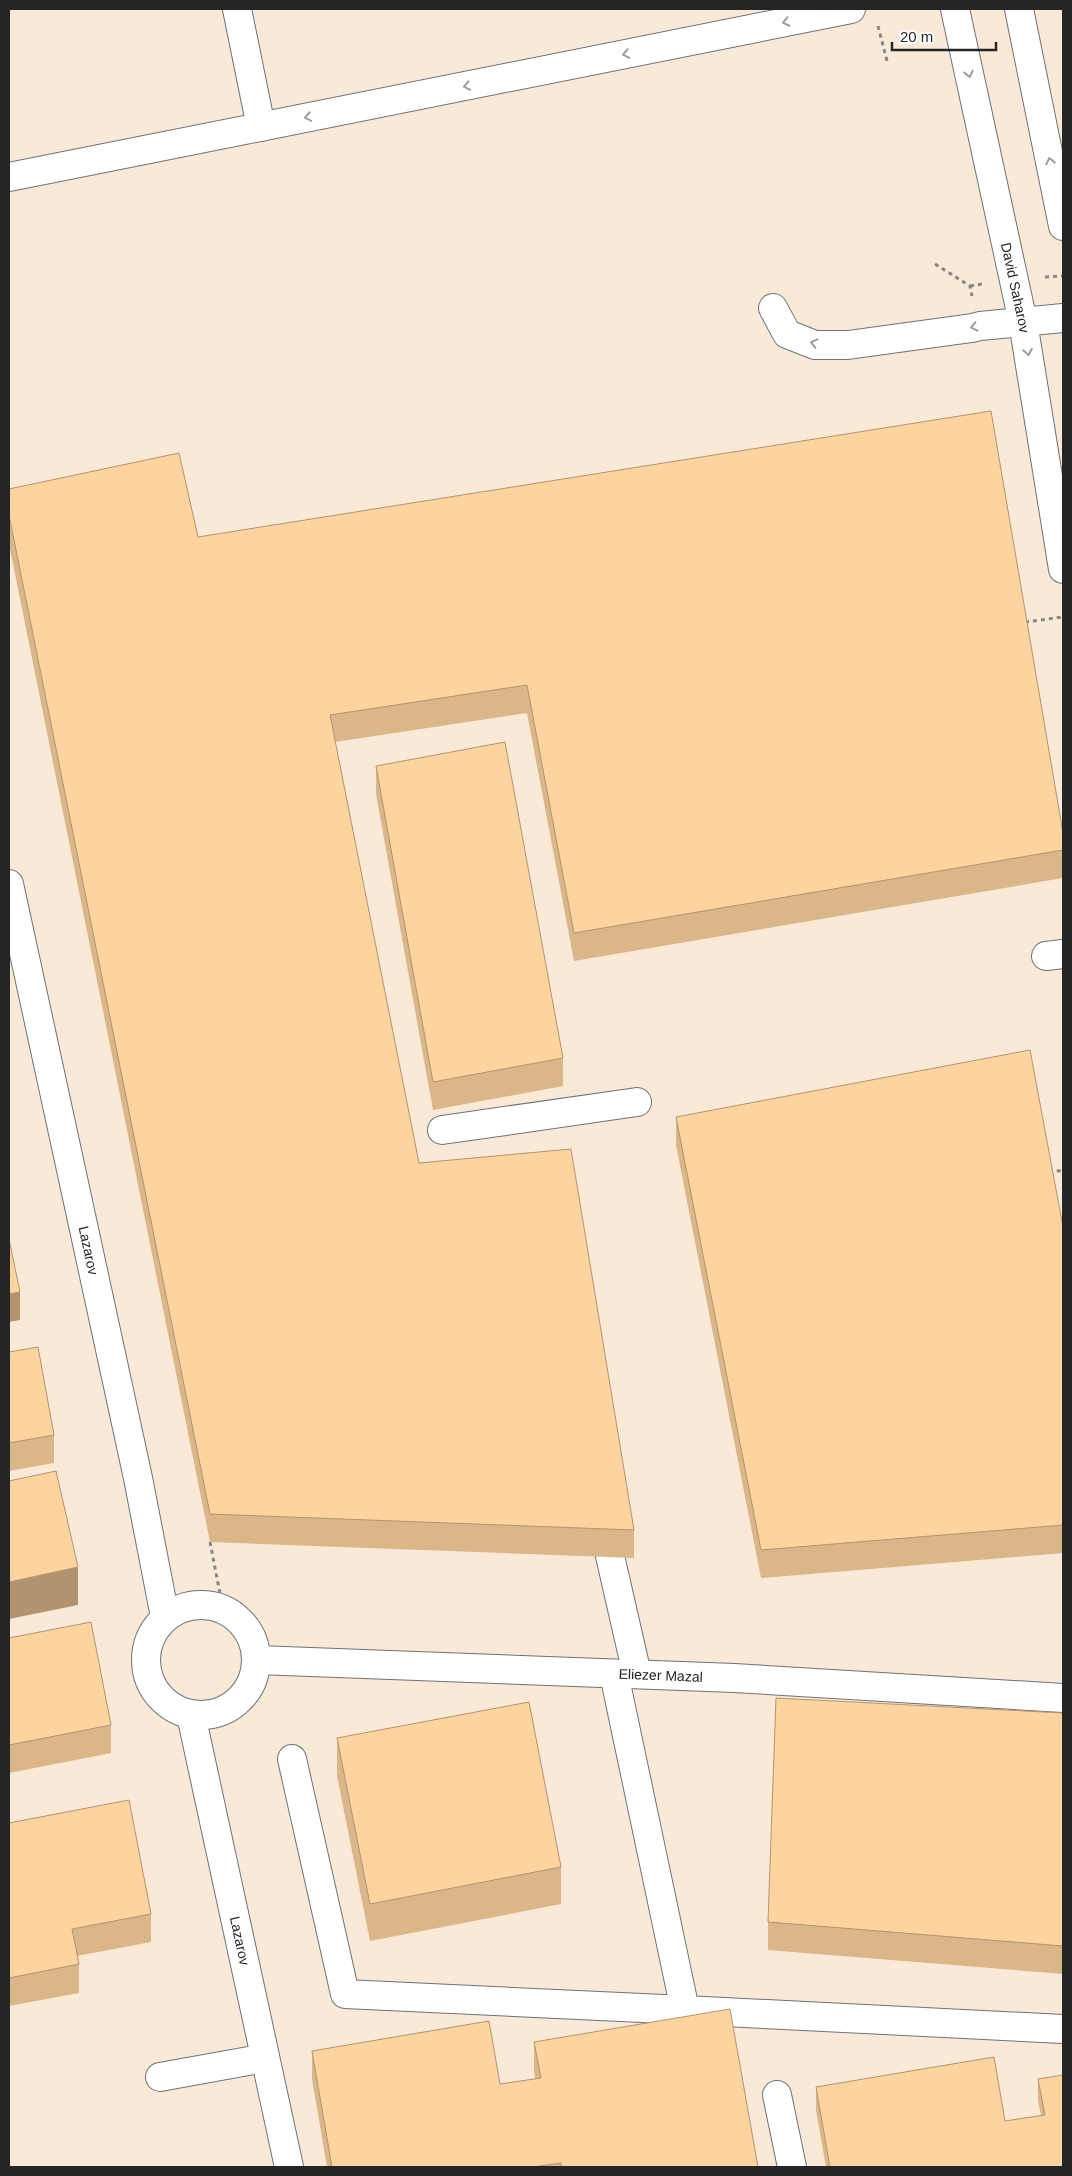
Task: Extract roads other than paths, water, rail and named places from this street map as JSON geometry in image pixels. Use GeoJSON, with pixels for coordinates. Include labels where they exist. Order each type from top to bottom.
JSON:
{"type":"FeatureCollection","features":[{"type":"Feature","properties":{"kind":"street"},"geometry":{"type":"LineString","coordinates":[[237,9],[261,127]]}},
{"type":"Feature","properties":{"kind":"street"},"geometry":{"type":"LineString","coordinates":[[9,177],[851,9]]}},
{"type":"Feature","properties":{"kind":"street","name":"David Saharov"},"geometry":{"type":"LineString","coordinates":[[955,9],[1023,322],[1063,569]]}},
{"type":"Feature","properties":{"kind":"street"},"geometry":{"type":"LineString","coordinates":[[1019,9],[1063,226]]}},
{"type":"Feature","properties":{"kind":"street"},"geometry":{"type":"LineString","coordinates":[[773,308],[787,334],[815,345],[848,345],[980,326],[1063,318]]}},
{"type":"Feature","properties":{"kind":"street","name":"Lazarov"},"geometry":{"type":"LineString","coordinates":[[9,884],[134,1458],[165,1617]]}},
{"type":"Feature","properties":{"kind":"street"},"geometry":{"type":"LineString","coordinates":[[442,1130],[636,1102]]}},
{"type":"Feature","properties":{"kind":"street"},"geometry":{"type":"LineString","coordinates":[[610,1556],[626,1674],[685,2010]]}},
{"type":"Feature","properties":{"kind":"street"},"geometry":{"type":"LineString","coordinates":[[195,1604],[214,1606],[234,1615],[247,1628],[254,1640],[257,1660],[256,1672],[241,1700],[224,1711],[210,1715],[191,1714],[175,1709],[160,1697],[153,1687],[147,1670],[147,1647],[154,1630],[165,1617],[195,1604]]}},
{"type":"Feature","properties":{"kind":"street","name":"Eliezer Mazal"},"geometry":{"type":"LineString","coordinates":[[257,1660],[626,1674],[1063,1698]]}},
{"type":"Feature","properties":{"kind":"street","name":"Lazarov"},"geometry":{"type":"LineString","coordinates":[[191,1714],[289,2167]]}},
{"type":"Feature","properties":{"kind":"street"},"geometry":{"type":"LineString","coordinates":[[292,1759],[345,1994],[1063,2029]]}},
{"type":"Feature","properties":{"kind":"street"},"geometry":{"type":"LineString","coordinates":[[160,2077],[265,2058]]}},
{"type":"Feature","properties":{"kind":"street"},"geometry":{"type":"LineString","coordinates":[[777,2095],[792,2167]]}}]}
